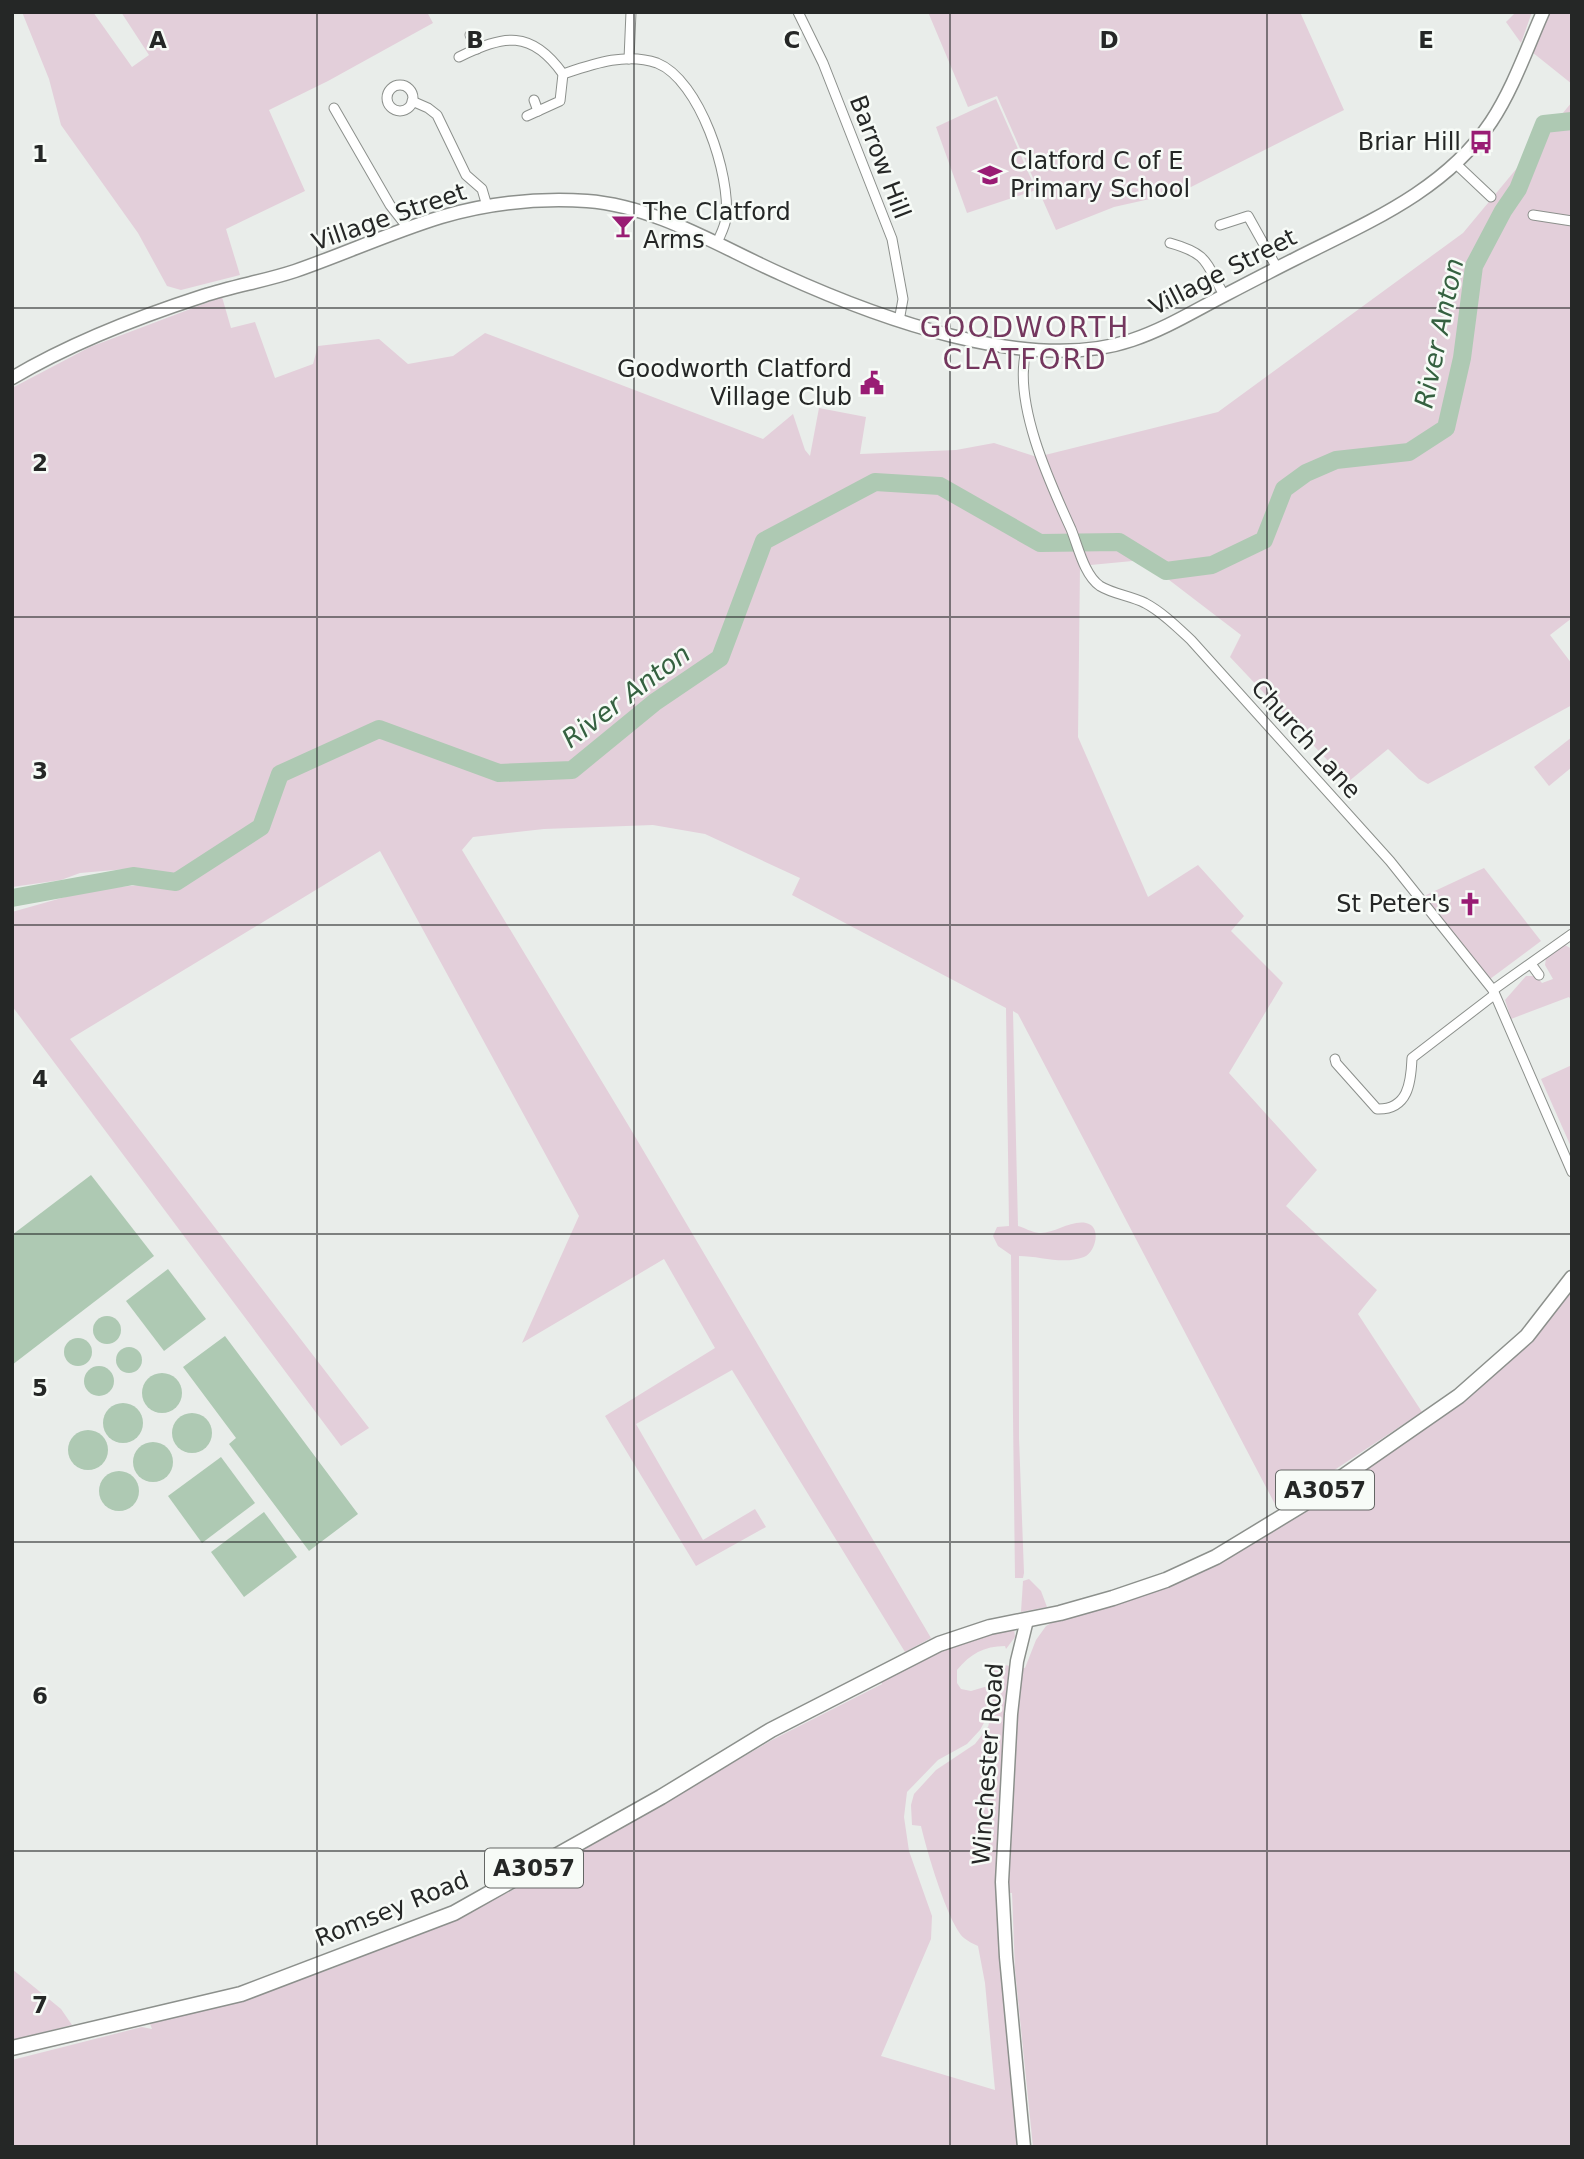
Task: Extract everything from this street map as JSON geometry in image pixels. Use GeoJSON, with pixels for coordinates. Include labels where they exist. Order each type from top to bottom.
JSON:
{"type":"FeatureCollection","features":[{"type":"Feature","properties":{"kind":"main road","name":"A3057"},"geometry":{"type":"LineString","coordinates":[[1027,1620],[1084,1607],[1166,1580],[1216,1557],[1262,1531],[1380,1453],[1459,1396],[1527,1336],[1572,1278]]}},
{"type":"Feature","properties":{"kind":"main road","name":"Romsey Road"},"geometry":{"type":"LineString","coordinates":[[12,2048],[242,1994],[454,1913],[661,1797],[771,1730],[905,1661],[965,1635],[1027,1620]]}},
{"type":"Feature","properties":{"kind":"street"},"geometry":{"type":"LineString","coordinates":[[629,59],[631,12]]}},
{"type":"Feature","properties":{"kind":"street","name":"Barrow Hill"},"geometry":{"type":"LineString","coordinates":[[797,12],[823,63],[892,239],[903,299],[899,321]]}},
{"type":"Feature","properties":{"kind":"street","name":"Village Street"},"geometry":{"type":"LineString","coordinates":[[12,378],[65,350],[195,298],[291,272],[443,216],[487,206],[555,200],[623,207],[716,243],[778,273],[899,321],[1004,348],[1087,349],[1130,341],[1170,325],[1412,198],[1434,182],[1455,163],[1491,122],[1510,87],[1543,12]]}},
{"type":"Feature","properties":{"kind":"street"},"geometry":{"type":"LineString","coordinates":[[470,35],[477,49]]}},
{"type":"Feature","properties":{"kind":"street"},"geometry":{"type":"LineString","coordinates":[[459,57],[509,39],[540,48],[563,74],[560,102],[527,116]]}},
{"type":"Feature","properties":{"kind":"street"},"geometry":{"type":"LineString","coordinates":[[563,74],[598,62],[629,59],[659,64],[684,84],[705,117],[719,160],[726,218],[716,243]]}},
{"type":"Feature","properties":{"kind":"street"},"geometry":{"type":"LineString","coordinates":[[534,100],[538,111]]}},
{"type":"Feature","properties":{"kind":"street"},"geometry":{"type":"LineString","coordinates":[[412,101],[437,115],[466,175],[482,189],[487,206]]}},
{"type":"Feature","properties":{"kind":"street"},"geometry":{"type":"LineString","coordinates":[[334,108],[390,205],[408,228]]}},
{"type":"Feature","properties":{"kind":"street"},"geometry":{"type":"LineString","coordinates":[[1455,163],[1491,197]]}},
{"type":"Feature","properties":{"kind":"street"},"geometry":{"type":"LineString","coordinates":[[1533,215],[1572,221]]}},
{"type":"Feature","properties":{"kind":"street"},"geometry":{"type":"LineString","coordinates":[[1220,225],[1248,216],[1277,268]]}},
{"type":"Feature","properties":{"kind":"street"},"geometry":{"type":"LineString","coordinates":[[1170,243],[1201,255],[1224,295]]}},
{"type":"Feature","properties":{"kind":"street","name":"Church Lane"},"geometry":{"type":"LineString","coordinates":[[1026,350],[1022,379],[1050,487],[1087,569],[1099,585],[1146,603],[1170,620],[1191,640],[1390,861],[1493,992],[1572,1172]]}},
{"type":"Feature","properties":{"kind":"street"},"geometry":{"type":"LineString","coordinates":[[1335,1059],[1377,1109],[1389,1110],[1405,1098],[1411,1077],[1412,1058],[1493,992],[1572,934]]}},
{"type":"Feature","properties":{"kind":"street"},"geometry":{"type":"LineString","coordinates":[[1531,964],[1539,975]]}},
{"type":"Feature","properties":{"kind":"street","name":"Winchester Road"},"geometry":{"type":"LineString","coordinates":[[1024,2147],[1006,1957],[1002,1882],[1011,1714],[1017,1661],[1027,1620]]}},
{"type":"Feature","properties":{"kind":"shaded area"},"geometry":{"type":"Polygon","coordinates":[[[22,12],[93,12],[132,67],[149,55],[121,12],[427,12],[433,23],[269,110],[305,191],[226,229],[240,275],[181,290],[167,286],[138,233],[61,125],[49,79],[22,12]]]}},
{"type":"Feature","properties":{"kind":"shaded area"},"geometry":{"type":"Polygon","coordinates":[[[928,12],[1300,12],[1344,110],[1181,192],[1114,207],[1056,230],[997,96],[968,107],[928,12]]]}},
{"type":"Feature","properties":{"kind":"shaded area"},"geometry":{"type":"Polygon","coordinates":[[[1516,12],[1532,12],[1521,43],[1506,22],[1516,12]]]}},
{"type":"Feature","properties":{"kind":"shaded area"},"geometry":{"type":"Polygon","coordinates":[[[1547,12],[1572,12],[1572,84],[1532,52],[1547,12]]]}},
{"type":"Feature","properties":{"kind":"shaded area"},"geometry":{"type":"Polygon","coordinates":[[[996,99],[1036,190],[967,213],[936,127],[996,99]]]}},
{"type":"Feature","properties":{"kind":"shaded area"},"geometry":{"type":"Polygon","coordinates":[[[1572,102],[1572,618],[1550,635],[1572,664],[1572,705],[1428,784],[1419,779],[1388,749],[1348,782],[1230,657],[1241,635],[1143,560],[1080,566],[1078,737],[1148,897],[1198,865],[1244,916],[1231,931],[1283,983],[1229,1073],[1317,1170],[1286,1206],[1377,1290],[1358,1314],[1422,1412],[1277,1508],[1018,1014],[1013,1011],[1018,1226],[1039,1233],[1074,1223],[1086,1223],[1091,1225],[1096,1234],[1092,1250],[1084,1257],[1060,1260],[1019,1256],[1019,1438],[1024,1573],[1023,1578],[1015,1578],[1011,1255],[998,1246],[993,1236],[997,1227],[1009,1226],[1006,1008],[792,895],[800,878],[705,834],[653,825],[544,829],[473,837],[462,850],[630,1128],[931,1638],[905,1652],[732,1370],[636,1424],[703,1540],[755,1509],[766,1527],[696,1566],[605,1416],[715,1348],[664,1259],[522,1343],[579,1216],[380,851],[70,1039],[369,1428],[341,1446],[12,1006],[12,912],[90,890],[139,885],[138,868],[80,873],[61,880],[12,887],[12,388],[90,347],[222,297],[231,328],[255,322],[275,378],[313,364],[318,346],[379,339],[408,364],[453,356],[485,333],[763,439],[793,414],[805,450],[810,456],[819,408],[866,417],[860,454],[956,450],[994,443],[1037,457],[1218,412],[1463,233],[1572,102]]]}},
{"type":"Feature","properties":{"kind":"shaded area"},"geometry":{"type":"Polygon","coordinates":[[[1572,737],[1572,767],[1549,786],[1534,767],[1572,737]]]}},
{"type":"Feature","properties":{"kind":"shaded area"},"geometry":{"type":"Polygon","coordinates":[[[1484,868],[1541,941],[1490,979],[1424,896],[1484,868]]]}},
{"type":"Feature","properties":{"kind":"shaded area"},"geometry":{"type":"Polygon","coordinates":[[[1563,944],[1572,949],[1572,1002],[1569,997],[1511,1019],[1505,1000],[1526,976],[1536,976],[1542,983],[1553,979],[1545,965],[1546,958],[1563,944]]]}},
{"type":"Feature","properties":{"kind":"shaded area"},"geometry":{"type":"Polygon","coordinates":[[[1572,1065],[1572,1149],[1541,1079],[1572,1065]]]}},
{"type":"Feature","properties":{"kind":"shaded area"},"geometry":{"type":"Polygon","coordinates":[[[91,1175],[154,1256],[12,1365],[12,1235],[91,1175]]]}},
{"type":"Feature","properties":{"kind":"shaded area"},"geometry":{"type":"Polygon","coordinates":[[[168,1269],[206,1319],[164,1351],[126,1301],[168,1269]]]}},
{"type":"Feature","properties":{"kind":"shaded area"},"geometry":{"type":"Polygon","coordinates":[[[1572,1287],[1572,2147],[1033,2147],[1015,1970],[1012,1893],[996,1892],[1021,2147],[12,2147],[12,2060],[142,2027],[152,2029],[150,2024],[221,2005],[331,1969],[425,1931],[513,1890],[772,1740],[882,1684],[880,1679],[950,1644],[1014,1628],[1015,1637],[1006,1649],[1005,1646],[997,1646],[984,1649],[972,1655],[957,1670],[957,1683],[961,1689],[971,1691],[988,1686],[986,1719],[980,1730],[967,1744],[938,1760],[907,1792],[904,1817],[909,1851],[932,1916],[931,1939],[881,2056],[995,2090],[985,1983],[978,1946],[964,1938],[951,1918],[938,1885],[921,1826],[912,1825],[911,1805],[914,1794],[936,1770],[975,1744],[988,1727],[993,1709],[991,1677],[997,1664],[1025,1668],[1036,1640],[1046,1626],[1060,1618],[1120,1604],[1180,1581],[1458,1402],[1572,1287]]]}},
{"type":"Feature","properties":{"kind":"shaded area"},"geometry":{"type":"Polygon","coordinates":[[[107,1316],[117,1320],[121,1330],[117,1340],[107,1344],[97,1340],[93,1330],[97,1320],[107,1316]]]}},
{"type":"Feature","properties":{"kind":"shaded area"},"geometry":{"type":"Polygon","coordinates":[[[225,1336],[358,1514],[309,1551],[229,1444],[236,1438],[183,1367],[225,1336]]]}},
{"type":"Feature","properties":{"kind":"shaded area"},"geometry":{"type":"Polygon","coordinates":[[[78,1338],[88,1342],[92,1352],[88,1362],[78,1366],[68,1362],[64,1352],[68,1342],[78,1338]]]}},
{"type":"Feature","properties":{"kind":"shaded area"},"geometry":{"type":"Polygon","coordinates":[[[129,1347],[138,1351],[142,1360],[138,1369],[129,1373],[120,1369],[116,1360],[120,1351],[129,1347]]]}},
{"type":"Feature","properties":{"kind":"shaded area"},"geometry":{"type":"Polygon","coordinates":[[[99,1366],[105,1367],[113,1375],[113,1387],[105,1395],[99,1396],[93,1395],[85,1387],[84,1381],[85,1375],[93,1367],[99,1366]]]}},
{"type":"Feature","properties":{"kind":"shaded area"},"geometry":{"type":"Polygon","coordinates":[[[162,1373],[176,1379],[182,1393],[176,1407],[162,1413],[148,1407],[142,1393],[148,1379],[162,1373]]]}},
{"type":"Feature","properties":{"kind":"shaded area"},"geometry":{"type":"Polygon","coordinates":[[[123,1403],[137,1409],[143,1423],[137,1437],[123,1443],[109,1437],[103,1423],[109,1409],[123,1403]]]}},
{"type":"Feature","properties":{"kind":"shaded area"},"geometry":{"type":"Polygon","coordinates":[[[192,1413],[200,1414],[206,1419],[211,1425],[211,1441],[206,1447],[200,1452],[192,1453],[184,1452],[178,1447],[173,1441],[172,1433],[173,1425],[178,1419],[184,1414],[192,1413]]]}},
{"type":"Feature","properties":{"kind":"shaded area"},"geometry":{"type":"Polygon","coordinates":[[[88,1430],[102,1436],[108,1450],[102,1464],[88,1470],[74,1464],[68,1450],[74,1436],[88,1430]]]}},
{"type":"Feature","properties":{"kind":"shaded area"},"geometry":{"type":"Polygon","coordinates":[[[153,1442],[161,1443],[167,1448],[172,1454],[172,1470],[167,1476],[161,1481],[153,1482],[145,1481],[139,1476],[134,1470],[133,1462],[134,1454],[139,1448],[145,1443],[153,1442]]]}},
{"type":"Feature","properties":{"kind":"shaded area"},"geometry":{"type":"Polygon","coordinates":[[[221,1457],[255,1503],[202,1543],[168,1496],[221,1457]]]}},
{"type":"Feature","properties":{"kind":"shaded area"},"geometry":{"type":"Polygon","coordinates":[[[119,1471],[127,1472],[133,1477],[138,1483],[138,1499],[133,1505],[127,1510],[119,1511],[111,1510],[105,1505],[100,1499],[99,1491],[100,1483],[105,1477],[111,1472],[119,1471]]]}},
{"type":"Feature","properties":{"kind":"shaded area"},"geometry":{"type":"Polygon","coordinates":[[[264,1512],[297,1557],[244,1597],[211,1552],[264,1512]]]}},
{"type":"Feature","properties":{"kind":"shaded area"},"geometry":{"type":"Polygon","coordinates":[[[1029,1579],[1041,1591],[1047,1607],[1021,1612],[1023,1581],[1029,1579]]]}},
{"type":"Feature","properties":{"kind":"shaded area"},"geometry":{"type":"Polygon","coordinates":[[[12,1969],[61,2009],[72,2025],[12,2040],[12,1969]]]}},
{"type":"Feature","properties":{"kind":"waterway","name":"River Anton"},"geometry":{"type":"LineString","coordinates":[[12,898],[133,876],[176,882],[261,827],[280,774],[379,729],[499,773],[572,770],[655,702],[720,658],[764,541],[875,482],[940,486],[1040,543],[1119,542],[1166,571],[1212,565],[1264,540],[1284,489],[1306,473],[1336,460],[1409,452],[1446,428],[1462,358],[1474,266],[1503,211],[1518,189],[1544,124],[1572,121]]}},
{"type":"Feature","properties":{"kind":"place","name":"Briar Hill"},"geometry":{"type":"Point","coordinates":[1481,142]}},
{"type":"Feature","properties":{"kind":"place","name":"Clatford C of E Primary School"},"geometry":{"type":"Point","coordinates":[990,175]}},
{"type":"Feature","properties":{"kind":"place","name":"The Clatford Arms"},"geometry":{"type":"Point","coordinates":[623,226]}},
{"type":"Feature","properties":{"kind":"place","name":"Goodworth Clatford Village Club"},"geometry":{"type":"Point","coordinates":[872,383]}},
{"type":"Feature","properties":{"kind":"place","name":"St Peter's"},"geometry":{"type":"Point","coordinates":[1470,904]}},
{"type":"Feature","properties":{"kind":"district","name":"GOODWORTH CLATFORD"},"geometry":{"type":"Point","coordinates":[1025,343]}}]}
